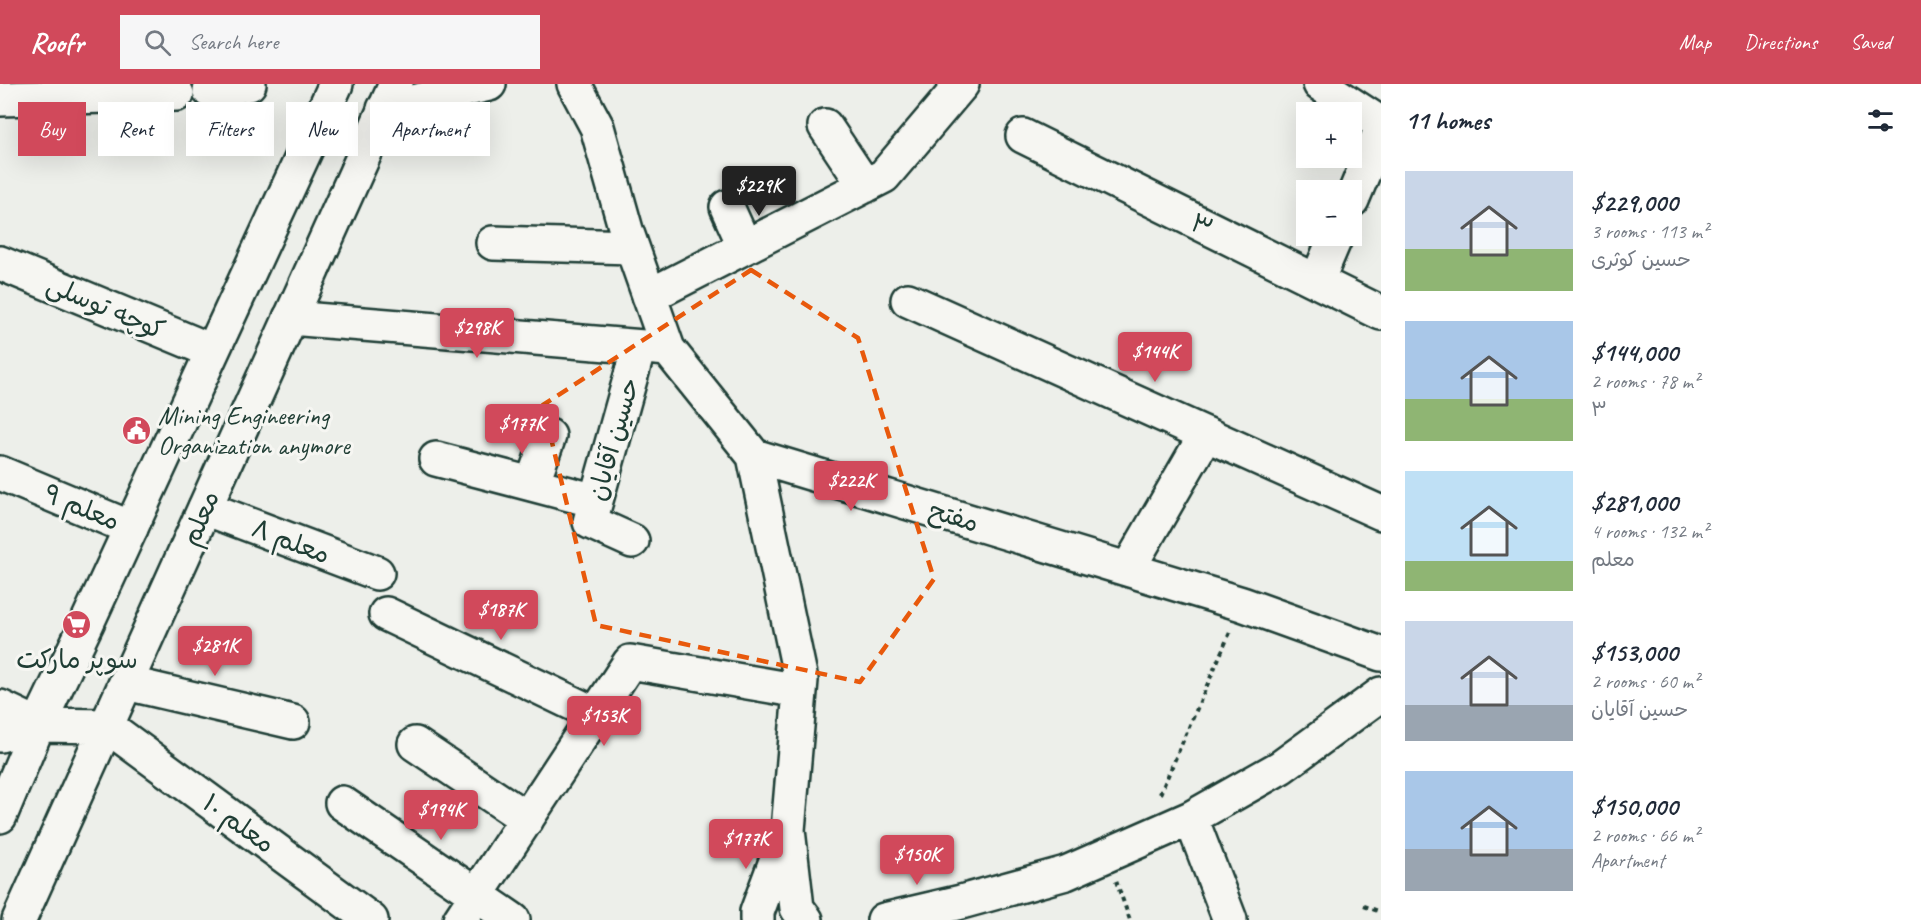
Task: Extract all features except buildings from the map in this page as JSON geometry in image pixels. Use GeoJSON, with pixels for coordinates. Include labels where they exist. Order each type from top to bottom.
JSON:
{"type":"FeatureCollection","features":[{"type":"Feature","properties":{"kind":"street"},"geometry":{"type":"LineString","coordinates":[[210,92],[249,84]]}},
{"type":"Feature","properties":{"kind":"street"},"geometry":{"type":"LineString","coordinates":[[0,816],[38,725],[336,84]]}},
{"type":"Feature","properties":{"kind":"street"},"geometry":{"type":"LineString","coordinates":[[390,97],[489,84]]}},
{"type":"Feature","properties":{"kind":"street"},"geometry":{"type":"LineString","coordinates":[[574,84],[597,127],[632,247],[649,296],[653,348],[754,456],[801,680],[788,830],[798,908],[806,920]]}},
{"type":"Feature","properties":{"kind":"street"},"geometry":{"type":"LineString","coordinates":[[649,296],[884,176],[962,84]]}},
{"type":"Feature","properties":{"kind":"street"},"geometry":{"type":"LineString","coordinates":[[1320,84],[1381,124]]}},
{"type":"Feature","properties":{"kind":"street"},"geometry":{"type":"LineString","coordinates":[[0,99],[177,94]]}},
{"type":"Feature","properties":{"kind":"street","name":"معلم"},"geometry":{"type":"LineString","coordinates":[[19,920],[390,97]]}},
{"type":"Feature","properties":{"kind":"street"},"geometry":{"type":"LineString","coordinates":[[825,126],[865,186]]}},
{"type":"Feature","properties":{"kind":"street"},"geometry":{"type":"LineString","coordinates":[[1360,180],[1381,130]]}},
{"type":"Feature","properties":{"kind":"street","name":"۳"},"geometry":{"type":"LineString","coordinates":[[1023,136],[1381,313]]}},
{"type":"Feature","properties":{"kind":"street"},"geometry":{"type":"LineString","coordinates":[[727,207],[745,247]]}},
{"type":"Feature","properties":{"kind":"street"},"geometry":{"type":"LineString","coordinates":[[493,243],[632,247]]}},
{"type":"Feature","properties":{"kind":"street"},"geometry":{"type":"LineString","coordinates":[[1317,281],[1332,246]]}},
{"type":"Feature","properties":{"kind":"street","name":"کوچه توسلی"},"geometry":{"type":"LineString","coordinates":[[0,263],[212,351]]}},
{"type":"Feature","properties":{"kind":"street"},"geometry":{"type":"LineString","coordinates":[[908,300],[1381,513]]}},
{"type":"Feature","properties":{"kind":"street"},"geometry":{"type":"LineString","coordinates":[[290,318],[653,348]]}},
{"type":"Feature","properties":{"kind":"street","name":"حسین آقایان"},"geometry":{"type":"LineString","coordinates":[[632,541],[590,522],[653,348]]}},
{"type":"Feature","properties":{"kind":"street"},"geometry":{"type":"LineString","coordinates":[[1128,569],[1206,434]]}},
{"type":"Feature","properties":{"kind":"street"},"geometry":{"type":"LineString","coordinates":[[532,484],[549,436]]}},
{"type":"Feature","properties":{"kind":"street","name":"مفتح"},"geometry":{"type":"LineString","coordinates":[[754,456],[1242,604],[1381,654]]}},
{"type":"Feature","properties":{"kind":"street"},"geometry":{"type":"LineString","coordinates":[[436,459],[596,501]]}},
{"type":"Feature","properties":{"kind":"street","name":"معلم ۹"},"geometry":{"type":"LineString","coordinates":[[0,473],[131,528]]}},
{"type":"Feature","properties":{"kind":"street","name":"معلم ۸"},"geometry":{"type":"LineString","coordinates":[[205,508],[377,573]]}},
{"type":"Feature","properties":{"kind":"street"},"geometry":{"type":"LineString","coordinates":[[386,614],[595,714]]}},
{"type":"Feature","properties":{"kind":"street"},"geometry":{"type":"LineString","coordinates":[[468,908],[630,662],[800,691]]}},
{"type":"Feature","properties":{"kind":"street"},"geometry":{"type":"LineString","coordinates":[[126,683],[293,722]]}},
{"type":"Feature","properties":{"kind":"street"},"geometry":{"type":"LineString","coordinates":[[884,920],[948,911],[1066,873],[1191,818],[1281,767],[1381,694]]}},
{"type":"Feature","properties":{"kind":"street"},"geometry":{"type":"LineString","coordinates":[[0,707],[38,725]]}},
{"type":"Feature","properties":{"kind":"street"},"geometry":{"type":"LineString","coordinates":[[0,735],[38,725],[107,726]]}},
{"type":"Feature","properties":{"kind":"street","name":"معلم ۱۰"},"geometry":{"type":"LineString","coordinates":[[107,726],[371,920]]}},
{"type":"Feature","properties":{"kind":"street"},"geometry":{"type":"LineString","coordinates":[[415,744],[527,819]]}},
{"type":"Feature","properties":{"kind":"street"},"geometry":{"type":"LineString","coordinates":[[342,803],[468,908],[513,920]]}},
{"type":"Feature","properties":{"kind":"street"},"geometry":{"type":"LineString","coordinates":[[1191,818],[1230,920]]}},
{"type":"Feature","properties":{"kind":"street"},"geometry":{"type":"LineString","coordinates":[[757,920],[757,912],[788,830]]}},
{"type":"Feature","properties":{"kind":"path"},"geometry":{"type":"LineString","coordinates":[[1160,794],[1242,604]]}},
{"type":"Feature","properties":{"kind":"path"},"geometry":{"type":"LineString","coordinates":[[1106,855],[1130,920]]}},
{"type":"Feature","properties":{"kind":"path"},"geometry":{"type":"LineString","coordinates":[[1364,906],[1381,912]]}},
{"type":"Feature","properties":{"kind":"highlighted area"},"geometry":{"type":"Polygon","coordinates":[[[751,270],[858,338],[934,579],[860,682],[596,625],[543,405],[751,270]]]}},
{"type":"Feature","properties":{"kind":"place","name":"Mining Engineering Organization anymore"},"geometry":{"type":"Point","coordinates":[137,430]}},
{"type":"Feature","properties":{"kind":"place","name":"سوپر مارکت"},"geometry":{"type":"Point","coordinates":[77,625]}}]}
